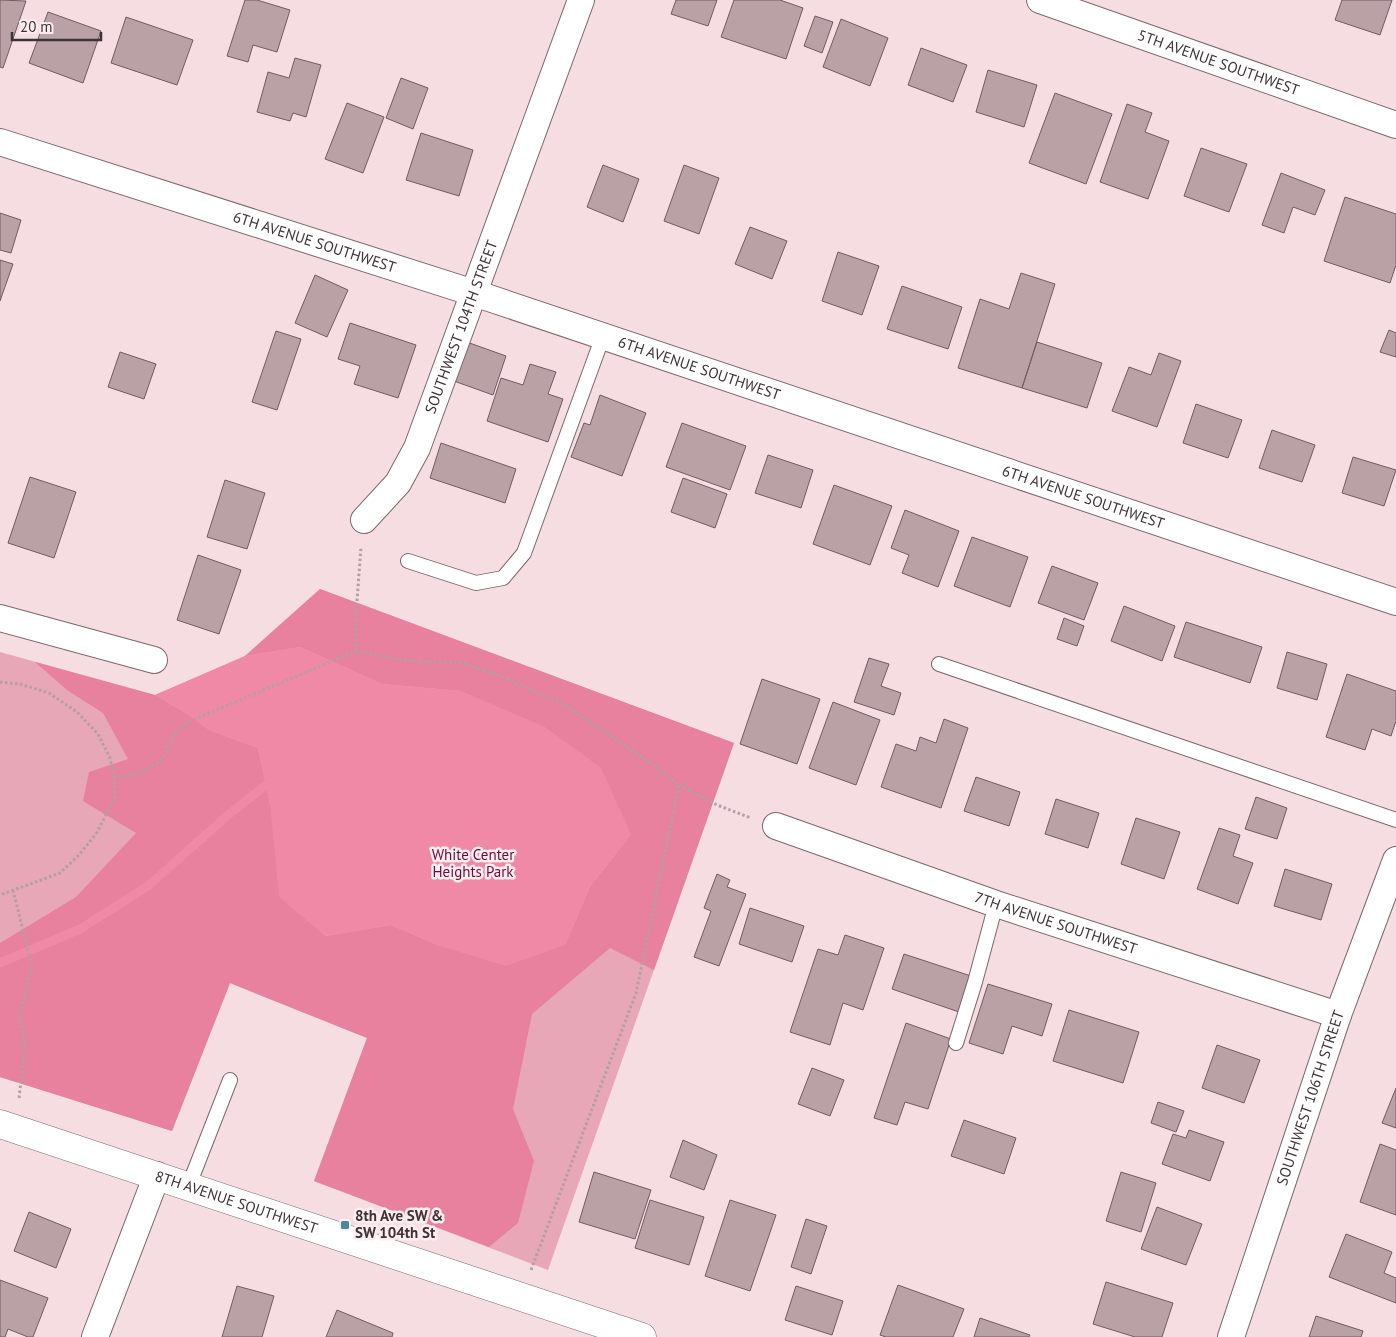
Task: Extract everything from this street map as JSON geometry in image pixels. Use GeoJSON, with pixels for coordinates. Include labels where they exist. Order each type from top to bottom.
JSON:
{"type":"FeatureCollection","features":[{"type":"Feature","properties":{"kind":"street","name":"SOUTHWEST 104TH STREET"},"geometry":{"type":"LineString","coordinates":[[364,520],[398,483],[417,448],[581,0]]}},
{"type":"Feature","properties":{"kind":"street","name":"5TH AVENUE SOUTHWEST"},"geometry":{"type":"LineString","coordinates":[[1040,0],[1396,125]]}},
{"type":"Feature","properties":{"kind":"street","name":"6TH AVENUE SOUTHWEST"},"geometry":{"type":"LineString","coordinates":[[0,142],[474,292],[1396,602]]}},
{"type":"Feature","properties":{"kind":"street"},"geometry":{"type":"LineString","coordinates":[[0,618],[154,660]]}},
{"type":"Feature","properties":{"kind":"street","name":"7TH AVENUE SOUTHWEST"},"geometry":{"type":"LineString","coordinates":[[776,826],[996,904],[1338,1016]]}},
{"type":"Feature","properties":{"kind":"street","name":"SOUTHWEST 106TH STREET"},"geometry":{"type":"LineString","coordinates":[[1232,1337],[1338,1016],[1396,860]]}},
{"type":"Feature","properties":{"kind":"street","name":"8TH AVENUE SOUTHWEST"},"geometry":{"type":"LineString","coordinates":[[0,1124],[189,1185],[642,1337]]}},
{"type":"Feature","properties":{"kind":"street"},"geometry":{"type":"LineString","coordinates":[[95,1337],[157,1175]]}},
{"type":"Feature","properties":{"kind":"lane"},"geometry":{"type":"LineString","coordinates":[[408,561],[476,583],[503,578],[524,553],[603,336]]}},
{"type":"Feature","properties":{"kind":"lane"},"geometry":{"type":"LineString","coordinates":[[939,664],[1396,820]]}},
{"type":"Feature","properties":{"kind":"lane"},"geometry":{"type":"LineString","coordinates":[[956,1043],[996,904]]}},
{"type":"Feature","properties":{"kind":"lane"},"geometry":{"type":"LineString","coordinates":[[189,1185],[230,1080]]}},
{"type":"Feature","properties":{"kind":"path"},"geometry":{"type":"LineString","coordinates":[[356,651],[355,628],[358,577],[364,520]]}},
{"type":"Feature","properties":{"kind":"path"},"geometry":{"type":"LineString","coordinates":[[114,777],[138,774],[161,761],[174,736],[188,722],[356,651],[408,661],[464,664],[505,678],[569,707],[679,785],[717,805],[776,826]]}},
{"type":"Feature","properties":{"kind":"path"},"geometry":{"type":"LineString","coordinates":[[0,682],[20,684],[49,693],[77,712],[98,734],[110,758],[114,777],[115,797],[96,834],[79,855],[60,873],[0,895]]}},
{"type":"Feature","properties":{"kind":"path"},"geometry":{"type":"LineString","coordinates":[[522,1297],[636,993],[679,785]]}},
{"type":"Feature","properties":{"kind":"path"},"geometry":{"type":"LineString","coordinates":[[13,890],[32,967],[20,1016],[25,1042],[19,1098],[29,1133]]}},
{"type":"Feature","properties":{"kind":"green space","name":"White Center Heights Park"},"geometry":{"type":"Polygon","coordinates":[[[320,589],[734,743],[548,1270],[314,1181],[367,1038],[230,983],[172,1131],[0,1077],[0,652],[155,695],[245,656],[320,589]]]}},
{"type":"Feature","properties":{"kind":"shaded area"},"geometry":{"type":"Polygon","coordinates":[[[320,589],[734,743],[654,970],[610,948],[532,1014],[513,1109],[534,1161],[518,1223],[489,1247],[314,1181],[367,1038],[230,983],[172,1131],[0,1077],[0,943],[76,897],[136,833],[83,801],[89,772],[128,759],[103,713],[67,690],[35,662],[155,695],[186,713],[209,730],[258,748],[270,804],[325,936],[391,925],[440,946],[565,945],[590,887],[631,834],[461,691],[382,684],[300,647],[245,656],[320,589]]]}},
{"type":"Feature","properties":{"kind":"shaded area"},"geometry":{"type":"Polygon","coordinates":[[[300,647],[382,684],[461,691],[545,727],[601,768],[631,834],[590,887],[565,945],[506,966],[440,946],[391,925],[325,936],[279,897],[270,804],[258,748],[209,730],[186,713],[155,695],[245,656],[300,647]]]}},
{"type":"Feature","properties":{"kind":"building"},"geometry":{"type":"Polygon","coordinates":[[[0,0],[26,1],[3,68],[0,67],[0,0]]]}},
{"type":"Feature","properties":{"kind":"building"},"geometry":{"type":"Polygon","coordinates":[[[245,0],[257,0],[290,10],[277,52],[253,45],[248,62],[227,56],[245,0]]]}},
{"type":"Feature","properties":{"kind":"building"},"geometry":{"type":"Polygon","coordinates":[[[676,0],[717,0],[708,26],[671,14],[676,0]]]}},
{"type":"Feature","properties":{"kind":"building"},"geometry":{"type":"Polygon","coordinates":[[[734,0],[780,0],[803,8],[786,59],[721,37],[734,0]]]}},
{"type":"Feature","properties":{"kind":"building"},"geometry":{"type":"Polygon","coordinates":[[[1342,0],[1392,0],[1380,35],[1335,20],[1342,0]]]}},
{"type":"Feature","properties":{"kind":"building"},"geometry":{"type":"Polygon","coordinates":[[[48,12],[101,31],[83,83],[29,63],[48,12]]]}},
{"type":"Feature","properties":{"kind":"building"},"geometry":{"type":"Polygon","coordinates":[[[815,16],[833,22],[822,53],[804,46],[815,16]]]}},
{"type":"Feature","properties":{"kind":"building"},"geometry":{"type":"Polygon","coordinates":[[[126,17],[193,40],[177,85],[111,63],[126,17]]]}},
{"type":"Feature","properties":{"kind":"building"},"geometry":{"type":"Polygon","coordinates":[[[841,19],[888,38],[870,86],[823,67],[841,19]]]}},
{"type":"Feature","properties":{"kind":"building"},"geometry":{"type":"Polygon","coordinates":[[[921,48],[967,65],[953,102],[908,85],[921,48]]]}},
{"type":"Feature","properties":{"kind":"building"},"geometry":{"type":"Polygon","coordinates":[[[295,58],[321,65],[306,117],[293,113],[290,121],[257,112],[268,72],[289,78],[295,58]]]}},
{"type":"Feature","properties":{"kind":"building"},"geometry":{"type":"Polygon","coordinates":[[[988,70],[1037,85],[1024,127],[976,112],[988,70]]]}},
{"type":"Feature","properties":{"kind":"building"},"geometry":{"type":"Polygon","coordinates":[[[401,78],[428,88],[413,129],[386,118],[401,78]]]}},
{"type":"Feature","properties":{"kind":"building"},"geometry":{"type":"Polygon","coordinates":[[[1055,93],[1112,114],[1086,184],[1029,163],[1055,93]]]}},
{"type":"Feature","properties":{"kind":"building"},"geometry":{"type":"Polygon","coordinates":[[[347,103],[384,117],[363,173],[325,159],[347,103]]]}},
{"type":"Feature","properties":{"kind":"building"},"geometry":{"type":"Polygon","coordinates":[[[1127,104],[1152,113],[1145,132],[1169,141],[1148,199],[1100,182],[1127,104]]]}},
{"type":"Feature","properties":{"kind":"building"},"geometry":{"type":"Polygon","coordinates":[[[421,133],[473,150],[459,196],[406,180],[421,133]]]}},
{"type":"Feature","properties":{"kind":"building"},"geometry":{"type":"Polygon","coordinates":[[[1201,148],[1247,164],[1229,212],[1184,196],[1201,148]]]}},
{"type":"Feature","properties":{"kind":"building"},"geometry":{"type":"Polygon","coordinates":[[[603,165],[639,179],[623,222],[587,207],[603,165]]]}},
{"type":"Feature","properties":{"kind":"building"},"geometry":{"type":"Polygon","coordinates":[[[684,165],[719,178],[699,234],[664,221],[684,165]]]}},
{"type":"Feature","properties":{"kind":"building"},"geometry":{"type":"Polygon","coordinates":[[[1281,173],[1325,190],[1315,215],[1293,207],[1284,233],[1262,225],[1281,173]]]}},
{"type":"Feature","properties":{"kind":"building"},"geometry":{"type":"Polygon","coordinates":[[[1345,197],[1396,214],[1396,265],[1390,283],[1324,261],[1345,197]]]}},
{"type":"Feature","properties":{"kind":"building"},"geometry":{"type":"Polygon","coordinates":[[[0,213],[21,220],[11,253],[0,250],[0,213]]]}},
{"type":"Feature","properties":{"kind":"building"},"geometry":{"type":"Polygon","coordinates":[[[750,227],[787,241],[772,279],[735,264],[750,227]]]}},
{"type":"Feature","properties":{"kind":"building"},"geometry":{"type":"Polygon","coordinates":[[[838,252],[879,266],[862,315],[822,301],[838,252]]]}},
{"type":"Feature","properties":{"kind":"building"},"geometry":{"type":"Polygon","coordinates":[[[0,260],[13,264],[0,301],[0,260]]]}},
{"type":"Feature","properties":{"kind":"building"},"geometry":{"type":"Polygon","coordinates":[[[1021,273],[1055,284],[1022,388],[958,368],[980,299],[1009,309],[1021,273]]]}},
{"type":"Feature","properties":{"kind":"building"},"geometry":{"type":"Polygon","coordinates":[[[315,275],[348,290],[327,337],[295,323],[315,275]]]}},
{"type":"Feature","properties":{"kind":"building"},"geometry":{"type":"Polygon","coordinates":[[[902,286],[962,307],[948,349],[887,329],[902,286]]]}},
{"type":"Feature","properties":{"kind":"building"},"geometry":{"type":"Polygon","coordinates":[[[350,323],[416,345],[398,398],[354,384],[360,366],[338,359],[350,323]]]}},
{"type":"Feature","properties":{"kind":"building"},"geometry":{"type":"Polygon","coordinates":[[[1389,330],[1396,333],[1396,357],[1380,352],[1389,330]]]}},
{"type":"Feature","properties":{"kind":"building"},"geometry":{"type":"Polygon","coordinates":[[[276,331],[301,339],[277,410],[252,402],[276,331]]]}},
{"type":"Feature","properties":{"kind":"building"},"geometry":{"type":"Polygon","coordinates":[[[464,341],[506,356],[493,395],[451,380],[464,341]]]}},
{"type":"Feature","properties":{"kind":"building"},"geometry":{"type":"Polygon","coordinates":[[[1037,342],[1102,363],[1087,408],[1022,388],[1037,342]]]}},
{"type":"Feature","properties":{"kind":"building"},"geometry":{"type":"Polygon","coordinates":[[[120,352],[156,364],[144,399],[108,387],[120,352]]]}},
{"type":"Feature","properties":{"kind":"building"},"geometry":{"type":"Polygon","coordinates":[[[1159,353],[1181,361],[1157,427],[1112,411],[1129,367],[1151,375],[1159,353]]]}},
{"type":"Feature","properties":{"kind":"building"},"geometry":{"type":"Polygon","coordinates":[[[530,364],[556,372],[548,394],[563,399],[548,442],[487,421],[501,378],[523,385],[530,364]]]}},
{"type":"Feature","properties":{"kind":"building"},"geometry":{"type":"Polygon","coordinates":[[[600,395],[646,413],[622,476],[571,457],[584,423],[590,425],[600,395]]]}},
{"type":"Feature","properties":{"kind":"building"},"geometry":{"type":"Polygon","coordinates":[[[1196,404],[1242,420],[1228,458],[1183,443],[1196,404]]]}},
{"type":"Feature","properties":{"kind":"building"},"geometry":{"type":"Polygon","coordinates":[[[682,423],[746,446],[730,490],[666,467],[682,423]]]}},
{"type":"Feature","properties":{"kind":"building"},"geometry":{"type":"Polygon","coordinates":[[[1272,430],[1315,445],[1302,482],[1259,468],[1272,430]]]}},
{"type":"Feature","properties":{"kind":"building"},"geometry":{"type":"Polygon","coordinates":[[[441,443],[516,469],[505,503],[430,478],[441,443]]]}},
{"type":"Feature","properties":{"kind":"building"},"geometry":{"type":"Polygon","coordinates":[[[768,455],[813,470],[801,508],[755,493],[768,455]]]}},
{"type":"Feature","properties":{"kind":"building"},"geometry":{"type":"Polygon","coordinates":[[[1353,457],[1396,470],[1384,506],[1342,493],[1353,457]]]}},
{"type":"Feature","properties":{"kind":"building"},"geometry":{"type":"Polygon","coordinates":[[[30,477],[76,492],[54,558],[8,543],[30,477]]]}},
{"type":"Feature","properties":{"kind":"building"},"geometry":{"type":"Polygon","coordinates":[[[683,478],[727,494],[715,528],[671,512],[683,478]]]}},
{"type":"Feature","properties":{"kind":"building"},"geometry":{"type":"Polygon","coordinates":[[[225,480],[265,493],[247,549],[207,537],[225,480]]]}},
{"type":"Feature","properties":{"kind":"building"},"geometry":{"type":"Polygon","coordinates":[[[834,485],[892,506],[870,565],[813,544],[834,485]]]}},
{"type":"Feature","properties":{"kind":"building"},"geometry":{"type":"Polygon","coordinates":[[[905,510],[959,531],[938,587],[902,573],[909,555],[891,548],[905,510]]]}},
{"type":"Feature","properties":{"kind":"building"},"geometry":{"type":"Polygon","coordinates":[[[972,537],[1028,557],[1010,607],[954,586],[972,537]]]}},
{"type":"Feature","properties":{"kind":"building"},"geometry":{"type":"Polygon","coordinates":[[[198,555],[241,570],[219,634],[177,620],[198,555]]]}},
{"type":"Feature","properties":{"kind":"building"},"geometry":{"type":"Polygon","coordinates":[[[1052,566],[1098,583],[1084,620],[1038,603],[1052,566]]]}},
{"type":"Feature","properties":{"kind":"building"},"geometry":{"type":"Polygon","coordinates":[[[1124,606],[1175,626],[1162,661],[1111,641],[1124,606]]]}},
{"type":"Feature","properties":{"kind":"building"},"geometry":{"type":"Polygon","coordinates":[[[1064,618],[1084,626],[1077,646],[1057,639],[1064,618]]]}},
{"type":"Feature","properties":{"kind":"building"},"geometry":{"type":"Polygon","coordinates":[[[1186,622],[1262,647],[1250,683],[1174,657],[1186,622]]]}},
{"type":"Feature","properties":{"kind":"building"},"geometry":{"type":"Polygon","coordinates":[[[1287,652],[1327,664],[1317,700],[1277,688],[1287,652]]]}},
{"type":"Feature","properties":{"kind":"building"},"geometry":{"type":"Polygon","coordinates":[[[869,658],[889,664],[881,686],[901,693],[894,715],[854,702],[869,658]]]}},
{"type":"Feature","properties":{"kind":"building"},"geometry":{"type":"Polygon","coordinates":[[[1347,674],[1396,691],[1396,721],[1391,736],[1372,729],[1365,750],[1326,737],[1347,674]]]}},
{"type":"Feature","properties":{"kind":"building"},"geometry":{"type":"Polygon","coordinates":[[[762,679],[820,699],[797,764],[740,744],[762,679]]]}},
{"type":"Feature","properties":{"kind":"building"},"geometry":{"type":"Polygon","coordinates":[[[833,702],[880,720],[856,785],[809,768],[833,702]]]}},
{"type":"Feature","properties":{"kind":"building"},"geometry":{"type":"Polygon","coordinates":[[[944,719],[968,728],[941,808],[881,787],[896,744],[916,751],[920,737],[936,743],[944,719]]]}},
{"type":"Feature","properties":{"kind":"building"},"geometry":{"type":"Polygon","coordinates":[[[976,777],[1020,792],[1009,826],[964,811],[976,777]]]}},
{"type":"Feature","properties":{"kind":"building"},"geometry":{"type":"Polygon","coordinates":[[[1256,797],[1287,808],[1277,839],[1245,829],[1256,797]]]}},
{"type":"Feature","properties":{"kind":"building"},"geometry":{"type":"Polygon","coordinates":[[[1056,799],[1099,813],[1088,848],[1045,834],[1056,799]]]}},
{"type":"Feature","properties":{"kind":"building"},"geometry":{"type":"Polygon","coordinates":[[[1136,818],[1180,832],[1164,879],[1121,864],[1136,818]]]}},
{"type":"Feature","properties":{"kind":"building"},"geometry":{"type":"Polygon","coordinates":[[[1219,828],[1240,835],[1233,856],[1253,863],[1238,904],[1197,889],[1219,828]]]}},
{"type":"Feature","properties":{"kind":"building"},"geometry":{"type":"Polygon","coordinates":[[[1285,869],[1332,884],[1321,920],[1274,906],[1285,869]]]}},
{"type":"Feature","properties":{"kind":"building"},"geometry":{"type":"Polygon","coordinates":[[[717,874],[730,880],[727,887],[746,894],[719,966],[694,957],[711,911],[704,908],[717,874]]]}},
{"type":"Feature","properties":{"kind":"building"},"geometry":{"type":"Polygon","coordinates":[[[750,908],[804,926],[792,962],[739,944],[750,908]]]}},
{"type":"Feature","properties":{"kind":"building"},"geometry":{"type":"Polygon","coordinates":[[[845,935],[884,948],[863,1010],[843,1003],[830,1045],[790,1032],[818,949],[838,955],[845,935]]]}},
{"type":"Feature","properties":{"kind":"building"},"geometry":{"type":"Polygon","coordinates":[[[904,954],[971,976],[959,1012],[892,989],[904,954]]]}},
{"type":"Feature","properties":{"kind":"building"},"geometry":{"type":"Polygon","coordinates":[[[988,984],[1052,1004],[1042,1036],[1012,1026],[1003,1054],[969,1043],[988,984]]]}},
{"type":"Feature","properties":{"kind":"building"},"geometry":{"type":"Polygon","coordinates":[[[1069,1010],[1139,1032],[1123,1083],[1053,1061],[1069,1010]]]}},
{"type":"Feature","properties":{"kind":"building"},"geometry":{"type":"Polygon","coordinates":[[[906,1023],[951,1039],[928,1109],[905,1102],[897,1125],[874,1118],[906,1023]]]}},
{"type":"Feature","properties":{"kind":"building"},"geometry":{"type":"Polygon","coordinates":[[[1217,1045],[1260,1060],[1244,1103],[1202,1088],[1217,1045]]]}},
{"type":"Feature","properties":{"kind":"building"},"geometry":{"type":"Polygon","coordinates":[[[812,1068],[844,1080],[830,1116],[798,1104],[812,1068]]]}},
{"type":"Feature","properties":{"kind":"building"},"geometry":{"type":"Polygon","coordinates":[[[1396,1088],[1396,1128],[1382,1123],[1396,1088]]]}},
{"type":"Feature","properties":{"kind":"building"},"geometry":{"type":"Polygon","coordinates":[[[1158,1102],[1184,1111],[1176,1132],[1151,1123],[1158,1102]]]}},
{"type":"Feature","properties":{"kind":"building"},"geometry":{"type":"Polygon","coordinates":[[[964,1120],[1016,1138],[1004,1174],[951,1156],[964,1120]]]}},
{"type":"Feature","properties":{"kind":"building"},"geometry":{"type":"Polygon","coordinates":[[[1189,1130],[1224,1142],[1210,1181],[1162,1164],[1173,1134],[1186,1138],[1189,1130]]]}},
{"type":"Feature","properties":{"kind":"building"},"geometry":{"type":"Polygon","coordinates":[[[683,1140],[717,1155],[704,1190],[670,1177],[683,1140]]]}},
{"type":"Feature","properties":{"kind":"building"},"geometry":{"type":"Polygon","coordinates":[[[1380,1144],[1396,1150],[1396,1215],[1360,1202],[1380,1144]]]}},
{"type":"Feature","properties":{"kind":"building"},"geometry":{"type":"Polygon","coordinates":[[[594,1172],[651,1190],[635,1239],[579,1222],[594,1172]]]}},
{"type":"Feature","properties":{"kind":"building"},"geometry":{"type":"Polygon","coordinates":[[[1121,1172],[1156,1183],[1141,1232],[1106,1221],[1121,1172]]]}},
{"type":"Feature","properties":{"kind":"building"},"geometry":{"type":"Polygon","coordinates":[[[650,1200],[704,1217],[689,1265],[635,1248],[650,1200]]]}},
{"type":"Feature","properties":{"kind":"building"},"geometry":{"type":"Polygon","coordinates":[[[730,1200],[776,1215],[750,1291],[705,1276],[730,1200]]]}},
{"type":"Feature","properties":{"kind":"building"},"geometry":{"type":"Polygon","coordinates":[[[1157,1207],[1202,1224],[1186,1265],[1141,1249],[1157,1207]]]}},
{"type":"Feature","properties":{"kind":"building"},"geometry":{"type":"Polygon","coordinates":[[[29,1212],[71,1229],[56,1268],[14,1251],[29,1212]]]}},
{"type":"Feature","properties":{"kind":"building"},"geometry":{"type":"Polygon","coordinates":[[[806,1219],[827,1226],[811,1274],[791,1267],[806,1219]]]}},
{"type":"Feature","properties":{"kind":"building"},"geometry":{"type":"Polygon","coordinates":[[[1346,1234],[1392,1252],[1384,1273],[1396,1278],[1396,1303],[1329,1277],[1346,1234]]]}},
{"type":"Feature","properties":{"kind":"building"},"geometry":{"type":"Polygon","coordinates":[[[0,1280],[48,1298],[33,1337],[28,1337],[8,1329],[5,1337],[0,1337],[0,1280]]]}},
{"type":"Feature","properties":{"kind":"building"},"geometry":{"type":"Polygon","coordinates":[[[1106,1282],[1173,1303],[1162,1337],[1135,1337],[1093,1324],[1106,1282]]]}},
{"type":"Feature","properties":{"kind":"building"},"geometry":{"type":"Polygon","coordinates":[[[898,1285],[964,1309],[953,1337],[886,1337],[880,1335],[898,1285]]]}},
{"type":"Feature","properties":{"kind":"building"},"geometry":{"type":"Polygon","coordinates":[[[237,1286],[274,1296],[262,1337],[222,1337],[237,1286]]]}},
{"type":"Feature","properties":{"kind":"building"},"geometry":{"type":"Polygon","coordinates":[[[796,1286],[843,1301],[832,1335],[785,1320],[796,1286]]]}},
{"type":"Feature","properties":{"kind":"building"},"geometry":{"type":"Polygon","coordinates":[[[337,1310],[393,1333],[392,1337],[326,1337],[337,1310]]]}},
{"type":"Feature","properties":{"kind":"building"},"geometry":{"type":"Polygon","coordinates":[[[1316,1316],[1363,1331],[1361,1337],[1309,1337],[1316,1316]]]}},
{"type":"Feature","properties":{"kind":"building"},"geometry":{"type":"Polygon","coordinates":[[[980,1318],[1030,1335],[1029,1337],[974,1337],[980,1318]]]}},
{"type":"Feature","properties":{"kind":"waterway"},"geometry":{"type":"LineString","coordinates":[[0,963],[80,929],[148,886],[228,815],[266,785]]}},
{"type":"Feature","properties":{"kind":"place","name":"8th Ave SW & SW 104th St"},"geometry":{"type":"Point","coordinates":[345,1225]}}]}
